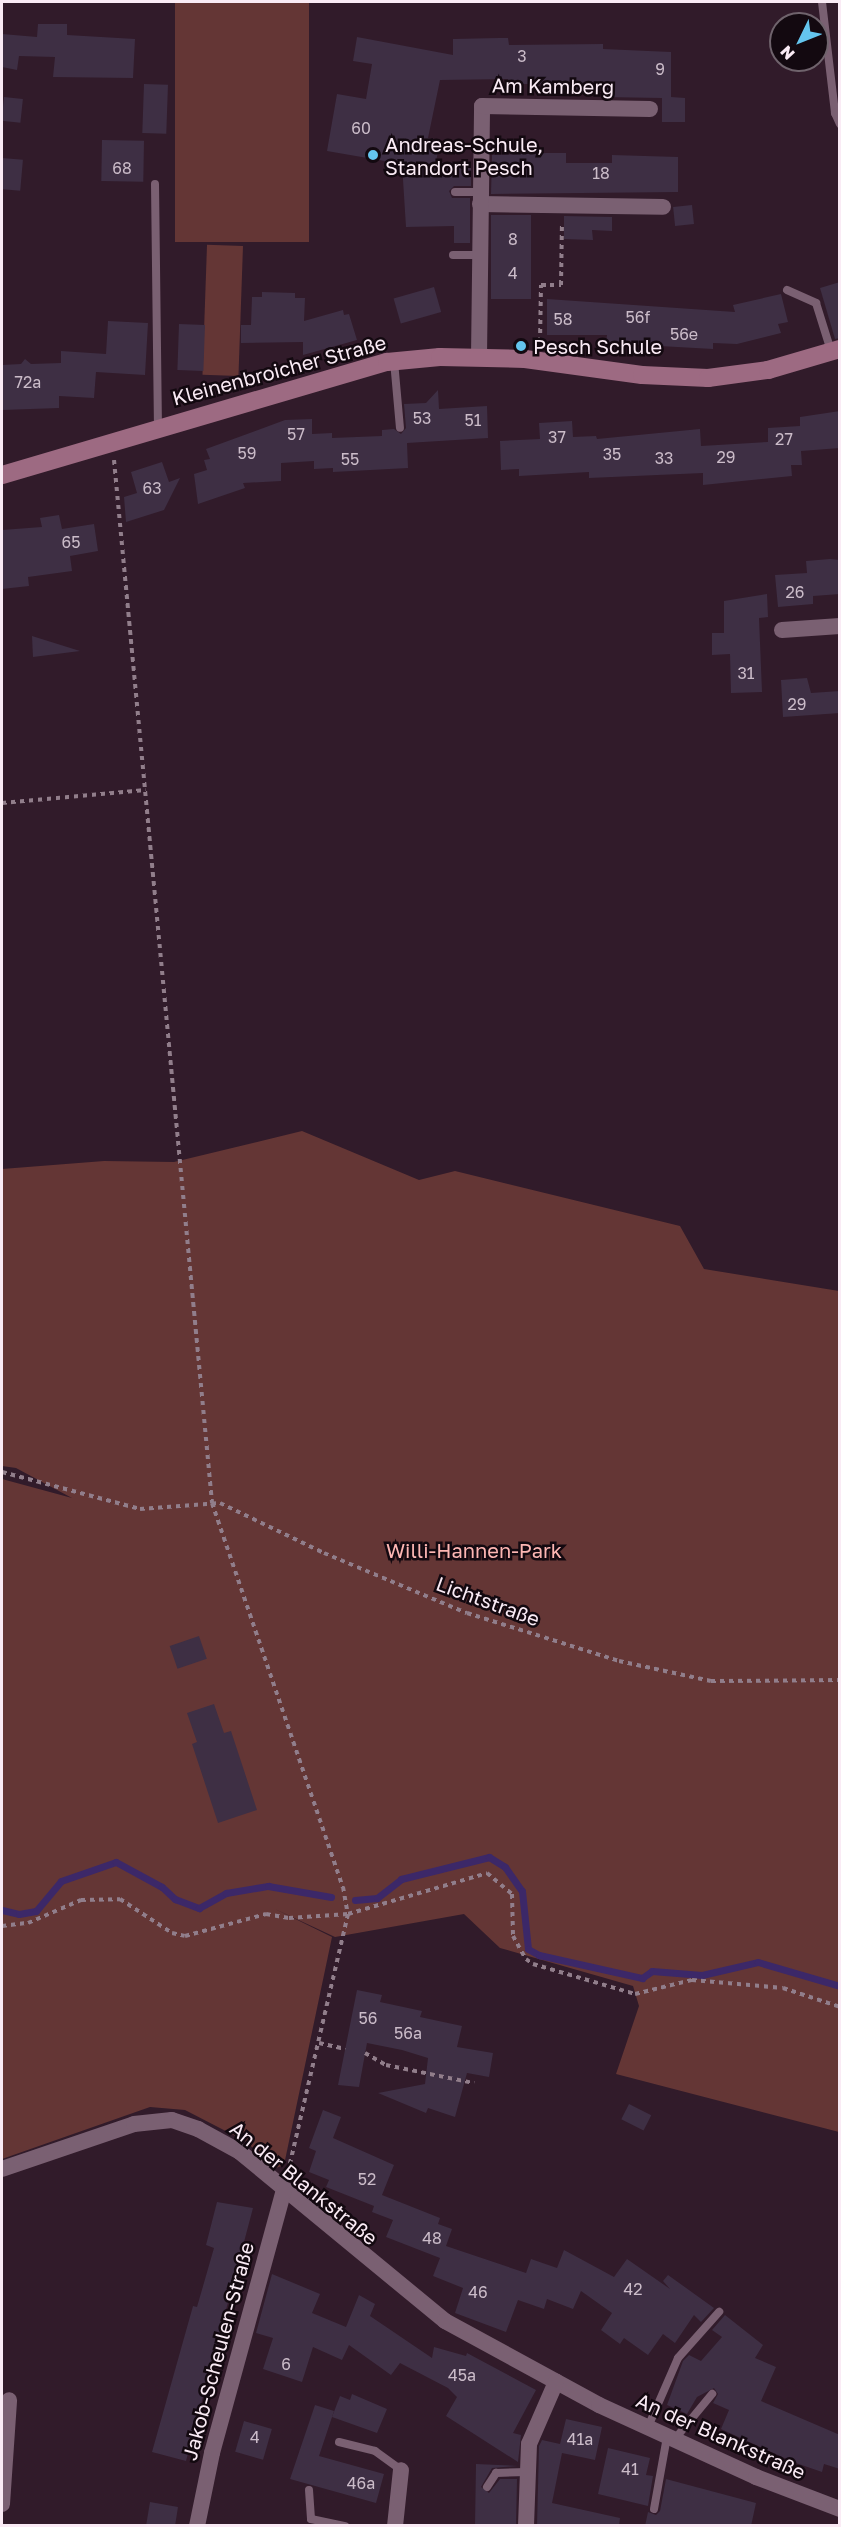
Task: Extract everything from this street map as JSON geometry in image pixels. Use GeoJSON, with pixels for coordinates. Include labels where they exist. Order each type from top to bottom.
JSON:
{"type":"FeatureCollection","features":[{"type":"Feature","properties":{"kind":"street","name":"Am Kamberg"},"geometry":{"type":"LineString","coordinates":[[479,357],[482,106],[651,109]]}},
{"type":"Feature","properties":{"kind":"street"},"geometry":{"type":"LineString","coordinates":[[480,198],[562,206],[663,207]]}},
{"type":"Feature","properties":{"kind":"street","name":"Kleinenbroicher Straße"},"geometry":{"type":"LineString","coordinates":[[2,475],[158,427],[394,361],[479,357],[540,360],[642,375],[708,378],[768,370],[835,351]]}},
{"type":"Feature","properties":{"kind":"street"},"geometry":{"type":"LineString","coordinates":[[782,630],[840,626]]}},
{"type":"Feature","properties":{"kind":"street","name":"An der Blankstraße"},"geometry":{"type":"LineString","coordinates":[[2,2169],[112,2130],[166,2120],[187,2124],[225,2143],[435,2314],[556,2382],[648,2427],[840,2508]]}},
{"type":"Feature","properties":{"kind":"street","name":"Jakob-Scheulen-Straße"},"geometry":{"type":"LineString","coordinates":[[197,2526],[217,2431],[284,2189]]}},
{"type":"Feature","properties":{"kind":"street"},"geometry":{"type":"LineString","coordinates":[[526,2526],[527,2472],[532,2431],[556,2382]]}},
{"type":"Feature","properties":{"kind":"street"},"geometry":{"type":"LineString","coordinates":[[2,2504],[9,2400]]}},
{"type":"Feature","properties":{"kind":"street"},"geometry":{"type":"LineString","coordinates":[[395,2526],[401,2470]]}},
{"type":"Feature","properties":{"kind":"lane"},"geometry":{"type":"LineString","coordinates":[[822,2],[835,113],[840,124]]}},
{"type":"Feature","properties":{"kind":"lane","name":"Kleinenbroicher Straße"},"geometry":{"type":"LineString","coordinates":[[155,184],[158,427]]}},
{"type":"Feature","properties":{"kind":"lane"},"geometry":{"type":"LineString","coordinates":[[455,192],[480,198]]}},
{"type":"Feature","properties":{"kind":"lane"},"geometry":{"type":"LineString","coordinates":[[453,255],[480,255]]}},
{"type":"Feature","properties":{"kind":"lane"},"geometry":{"type":"LineString","coordinates":[[787,290],[816,303],[835,351]]}},
{"type":"Feature","properties":{"kind":"lane"},"geometry":{"type":"LineString","coordinates":[[394,361],[400,428]]}},
{"type":"Feature","properties":{"kind":"lane"},"geometry":{"type":"LineString","coordinates":[[648,2427],[678,2358],[719,2312]]}},
{"type":"Feature","properties":{"kind":"lane"},"geometry":{"type":"LineString","coordinates":[[654,2509],[671,2438],[712,2394]]}},
{"type":"Feature","properties":{"kind":"lane"},"geometry":{"type":"LineString","coordinates":[[339,2442],[375,2451],[401,2470]]}},
{"type":"Feature","properties":{"kind":"lane"},"geometry":{"type":"LineString","coordinates":[[487,2487],[496,2473],[527,2472]]}},
{"type":"Feature","properties":{"kind":"lane"},"geometry":{"type":"LineString","coordinates":[[309,2490],[312,2518],[345,2526]]}},
{"type":"Feature","properties":{"kind":"path"},"geometry":{"type":"LineString","coordinates":[[540,360],[542,285],[561,285],[562,206]]}},
{"type":"Feature","properties":{"kind":"path"},"geometry":{"type":"LineString","coordinates":[[112,442],[212,1503],[343,1887],[348,1914],[284,2189]]}},
{"type":"Feature","properties":{"kind":"path"},"geometry":{"type":"LineString","coordinates":[[2,803],[145,790]]}},
{"type":"Feature","properties":{"kind":"path","name":"Lichtstraße"},"geometry":{"type":"LineString","coordinates":[[2,1472],[140,1509],[212,1503],[237,1509],[324,1553],[467,1613],[619,1661],[711,1681],[840,1680]]}},
{"type":"Feature","properties":{"kind":"path"},"geometry":{"type":"LineString","coordinates":[[2,1926],[21,1925],[87,1899],[128,1902],[169,1931],[182,1936],[266,1914],[289,1918],[348,1914],[487,1873],[512,1894],[513,1936],[524,1956],[533,1964],[635,1994],[692,1980],[783,1988],[840,2007]]}},
{"type":"Feature","properties":{"kind":"path"},"geometry":{"type":"LineString","coordinates":[[319,2043],[345,2049]]}},
{"type":"Feature","properties":{"kind":"path"},"geometry":{"type":"LineString","coordinates":[[364,2053],[386,2065],[474,2083]]}},
{"type":"Feature","properties":{"kind":"green space"},"geometry":{"type":"Polygon","coordinates":[[[175,2],[309,2],[309,242],[175,242],[175,2]]]}},
{"type":"Feature","properties":{"kind":"green space"},"geometry":{"type":"Polygon","coordinates":[[[207,245],[243,246],[238,376],[202,375],[207,245]]]}},
{"type":"Feature","properties":{"kind":"green space","name":"Willi-Hannen-Park"},"geometry":{"type":"Polygon","coordinates":[[[302,1131],[419,1180],[455,1171],[680,1226],[704,1269],[839,1291],[839,2132],[616,2074],[639,2006],[633,1986],[500,1948],[464,1914],[335,1937],[275,1909],[332,1937],[284,2165],[276,2168],[245,2141],[185,2110],[150,2107],[2,2159],[2,1479],[72,1498],[16,1468],[2,1466],[2,1169],[104,1161],[174,1162],[302,1131]]]}},
{"type":"Feature","properties":{"kind":"building"},"geometry":{"type":"Polygon","coordinates":[[[38,24],[67,24],[67,35],[135,39],[133,78],[53,77],[55,57],[19,56],[17,70],[2,67],[2,34],[37,37],[38,24]]]}},
{"type":"Feature","properties":{"kind":"building"},"geometry":{"type":"Polygon","coordinates":[[[357,37],[453,55],[453,39],[499,38],[508,38],[509,45],[603,44],[603,49],[671,52],[671,97],[685,98],[685,122],[662,122],[662,98],[603,97],[603,89],[555,89],[555,84],[508,84],[508,79],[440,80],[428,138],[440,140],[436,162],[471,163],[471,186],[454,186],[449,191],[452,198],[470,198],[470,243],[454,243],[454,226],[406,227],[402,164],[327,151],[337,94],[366,99],[372,64],[353,61],[357,37]]]}},
{"type":"Feature","properties":{"kind":"building"},"geometry":{"type":"Polygon","coordinates":[[[144,84],[168,85],[166,134],[142,133],[144,84]]]}},
{"type":"Feature","properties":{"kind":"building"},"geometry":{"type":"Polygon","coordinates":[[[4,97],[23,99],[20,123],[2,121],[4,97]]]}},
{"type":"Feature","properties":{"kind":"building"},"geometry":{"type":"Polygon","coordinates":[[[102,140],[144,141],[143,182],[101,181],[102,140]]]}},
{"type":"Feature","properties":{"kind":"building"},"geometry":{"type":"Polygon","coordinates":[[[566,153],[566,163],[612,163],[612,155],[678,157],[678,192],[491,194],[492,155],[566,153]]]}},
{"type":"Feature","properties":{"kind":"building"},"geometry":{"type":"Polygon","coordinates":[[[2,158],[23,160],[20,191],[2,189],[2,158]]]}},
{"type":"Feature","properties":{"kind":"building"},"geometry":{"type":"Polygon","coordinates":[[[692,205],[694,224],[675,226],[673,207],[692,205]]]}},
{"type":"Feature","properties":{"kind":"building"},"geometry":{"type":"Polygon","coordinates":[[[491,215],[531,215],[531,299],[491,299],[491,215]]]}},
{"type":"Feature","properties":{"kind":"building"},"geometry":{"type":"Polygon","coordinates":[[[564,216],[612,217],[612,231],[592,230],[593,240],[564,239],[564,216]]]}},
{"type":"Feature","properties":{"kind":"building"},"geometry":{"type":"Polygon","coordinates":[[[840,282],[840,338],[835,339],[820,288],[840,282]]]}},
{"type":"Feature","properties":{"kind":"building"},"geometry":{"type":"Polygon","coordinates":[[[434,287],[441,312],[401,324],[394,299],[434,287]]]}},
{"type":"Feature","properties":{"kind":"building"},"geometry":{"type":"Polygon","coordinates":[[[262,292],[295,293],[295,298],[305,298],[304,321],[343,310],[344,315],[349,314],[357,340],[303,355],[303,342],[241,343],[241,325],[251,325],[252,297],[262,297],[262,292]]]}},
{"type":"Feature","properties":{"kind":"building"},"geometry":{"type":"Polygon","coordinates":[[[781,294],[788,322],[778,324],[781,333],[737,344],[713,343],[713,349],[606,343],[607,335],[547,335],[547,299],[735,312],[733,305],[781,294]]]}},
{"type":"Feature","properties":{"kind":"building"},"geometry":{"type":"Polygon","coordinates":[[[108,321],[148,323],[145,375],[96,372],[94,398],[59,396],[59,408],[2,410],[2,365],[21,364],[25,359],[31,364],[61,363],[61,351],[106,354],[108,321]]]}},
{"type":"Feature","properties":{"kind":"building"},"geometry":{"type":"Polygon","coordinates":[[[179,324],[205,325],[203,371],[177,370],[179,324]]]}},
{"type":"Feature","properties":{"kind":"building"},"geometry":{"type":"Polygon","coordinates":[[[438,390],[439,409],[487,406],[488,438],[407,443],[408,468],[333,472],[333,468],[314,469],[314,461],[281,463],[281,481],[243,483],[245,488],[198,504],[194,474],[207,470],[204,460],[210,459],[206,449],[285,420],[312,419],[312,434],[332,433],[332,438],[382,436],[382,430],[394,429],[401,434],[406,428],[404,404],[426,403],[438,390]]]}},
{"type":"Feature","properties":{"kind":"building"},"geometry":{"type":"Polygon","coordinates":[[[840,411],[840,448],[801,451],[802,465],[791,465],[792,476],[703,485],[703,473],[589,478],[589,472],[519,476],[519,469],[501,470],[500,441],[540,439],[539,423],[572,421],[573,437],[596,436],[597,439],[700,429],[701,446],[768,442],[768,428],[800,426],[800,417],[840,411]]]}},
{"type":"Feature","properties":{"kind":"building"},"geometry":{"type":"Polygon","coordinates":[[[162,462],[169,482],[180,478],[164,510],[126,522],[124,497],[137,493],[131,472],[162,462]]]}},
{"type":"Feature","properties":{"kind":"building"},"geometry":{"type":"Polygon","coordinates":[[[59,515],[62,529],[94,524],[98,551],[70,556],[72,571],[28,577],[29,586],[2,589],[2,530],[42,527],[40,518],[59,515]]]}},
{"type":"Feature","properties":{"kind":"building"},"geometry":{"type":"Polygon","coordinates":[[[840,560],[840,594],[813,596],[813,604],[778,607],[775,575],[807,573],[806,561],[840,560]]]}},
{"type":"Feature","properties":{"kind":"building"},"geometry":{"type":"Polygon","coordinates":[[[767,594],[768,617],[759,618],[762,692],[731,693],[730,654],[712,655],[712,633],[724,633],[724,601],[767,594]]]}},
{"type":"Feature","properties":{"kind":"building"},"geometry":{"type":"Polygon","coordinates":[[[32,636],[80,651],[33,657],[32,636]]]}},
{"type":"Feature","properties":{"kind":"building"},"geometry":{"type":"Polygon","coordinates":[[[807,678],[811,693],[840,691],[840,713],[783,717],[781,680],[807,678]]]}},
{"type":"Feature","properties":{"kind":"building"},"geometry":{"type":"Polygon","coordinates":[[[199,1636],[207,1659],[178,1669],[170,1646],[199,1636]]]}},
{"type":"Feature","properties":{"kind":"building"},"geometry":{"type":"Polygon","coordinates":[[[214,1704],[224,1733],[231,1731],[257,1810],[218,1823],[192,1744],[197,1742],[187,1713],[214,1704]]]}},
{"type":"Feature","properties":{"kind":"building"},"geometry":{"type":"Polygon","coordinates":[[[357,1990],[382,1995],[380,2002],[422,2011],[420,2017],[462,2026],[457,2047],[493,2053],[489,2077],[467,2073],[455,2117],[428,2108],[426,2113],[378,2093],[425,2084],[428,2058],[402,2050],[367,2043],[359,2087],[338,2085],[357,1990]]]}},
{"type":"Feature","properties":{"kind":"building"},"geometry":{"type":"Polygon","coordinates":[[[629,2104],[651,2115],[644,2130],[621,2119],[629,2104]]]}},
{"type":"Feature","properties":{"kind":"building"},"geometry":{"type":"Polygon","coordinates":[[[323,2110],[341,2117],[333,2138],[394,2165],[382,2195],[440,2218],[438,2224],[452,2229],[446,2246],[526,2273],[531,2259],[557,2268],[564,2250],[614,2277],[627,2259],[670,2289],[663,2281],[668,2275],[714,2308],[701,2322],[694,2315],[675,2343],[663,2334],[648,2355],[624,2338],[620,2344],[601,2330],[612,2313],[581,2291],[573,2309],[547,2299],[544,2309],[518,2300],[506,2332],[455,2313],[463,2288],[433,2276],[440,2258],[386,2237],[393,2220],[372,2212],[374,2206],[326,2187],[329,2180],[309,2172],[316,2151],[309,2148],[323,2110]]]}},
{"type":"Feature","properties":{"kind":"building"},"geometry":{"type":"Polygon","coordinates":[[[217,2202],[253,2208],[186,2461],[152,2452],[193,2306],[197,2307],[214,2248],[206,2245],[217,2202]]]}},
{"type":"Feature","properties":{"kind":"building"},"geometry":{"type":"Polygon","coordinates":[[[272,2274],[320,2294],[312,2313],[346,2327],[359,2295],[375,2304],[370,2316],[432,2358],[434,2347],[466,2356],[467,2353],[536,2390],[513,2433],[521,2435],[518,2462],[446,2416],[457,2397],[448,2388],[400,2363],[391,2375],[349,2345],[342,2360],[313,2347],[302,2382],[263,2369],[273,2338],[256,2333],[272,2274]]]}},
{"type":"Feature","properties":{"kind":"building"},"geometry":{"type":"Polygon","coordinates":[[[725,2315],[763,2345],[755,2358],[776,2367],[761,2401],[840,2435],[840,2469],[824,2464],[822,2472],[793,2462],[721,2429],[729,2410],[713,2403],[718,2394],[714,2388],[697,2397],[687,2414],[667,2405],[683,2361],[689,2355],[701,2361],[722,2337],[712,2330],[725,2315]]]}},
{"type":"Feature","properties":{"kind":"building"},"geometry":{"type":"Polygon","coordinates":[[[352,2394],[387,2409],[377,2433],[332,2417],[340,2396],[350,2400],[352,2394]]]}},
{"type":"Feature","properties":{"kind":"building"},"geometry":{"type":"Polygon","coordinates":[[[315,2405],[334,2411],[319,2456],[384,2474],[376,2503],[290,2479],[315,2405]]]}},
{"type":"Feature","properties":{"kind":"building"},"geometry":{"type":"Polygon","coordinates":[[[566,2419],[602,2427],[595,2460],[562,2453],[552,2503],[620,2518],[619,2526],[537,2526],[539,2446],[542,2440],[560,2444],[566,2419]]]}},
{"type":"Feature","properties":{"kind":"building"},"geometry":{"type":"Polygon","coordinates":[[[244,2421],[272,2429],[263,2460],[235,2452],[244,2421]]]}},
{"type":"Feature","properties":{"kind":"building"},"geometry":{"type":"Polygon","coordinates":[[[608,2448],[650,2458],[646,2475],[653,2476],[648,2506],[598,2494],[608,2448]]]}},
{"type":"Feature","properties":{"kind":"building"},"geometry":{"type":"Polygon","coordinates":[[[476,2464],[518,2466],[492,2468],[481,2487],[489,2493],[500,2479],[517,2479],[516,2526],[475,2526],[476,2464]]]}},
{"type":"Feature","properties":{"kind":"building"},"geometry":{"type":"Polygon","coordinates":[[[666,2479],[756,2503],[751,2526],[645,2526],[648,2512],[656,2515],[660,2511],[666,2479]]]}},
{"type":"Feature","properties":{"kind":"building"},"geometry":{"type":"Polygon","coordinates":[[[150,2502],[178,2507],[175,2526],[146,2526],[150,2502]]]}},
{"type":"Feature","properties":{"kind":"waterway"},"geometry":{"type":"LineString","coordinates":[[355,1900],[377,1898],[401,1879],[489,1857],[505,1867],[522,1891],[528,1949],[539,1955],[642,1978],[652,1971],[702,1975],[758,1962],[840,1986]]}},
{"type":"Feature","properties":{"kind":"waterway"},"geometry":{"type":"LineString","coordinates":[[2,1910],[19,1914],[36,1911],[61,1881],[116,1862],[162,1887],[175,1899],[199,1908],[226,1893],[268,1886],[331,1897]]}},
{"type":"Feature","properties":{"kind":"place","name":"Andreas-Schule, Standort Pesch"},"geometry":{"type":"Point","coordinates":[373,155]}},
{"type":"Feature","properties":{"kind":"place","name":"Pesch Schule"},"geometry":{"type":"Point","coordinates":[521,346]}}]}
